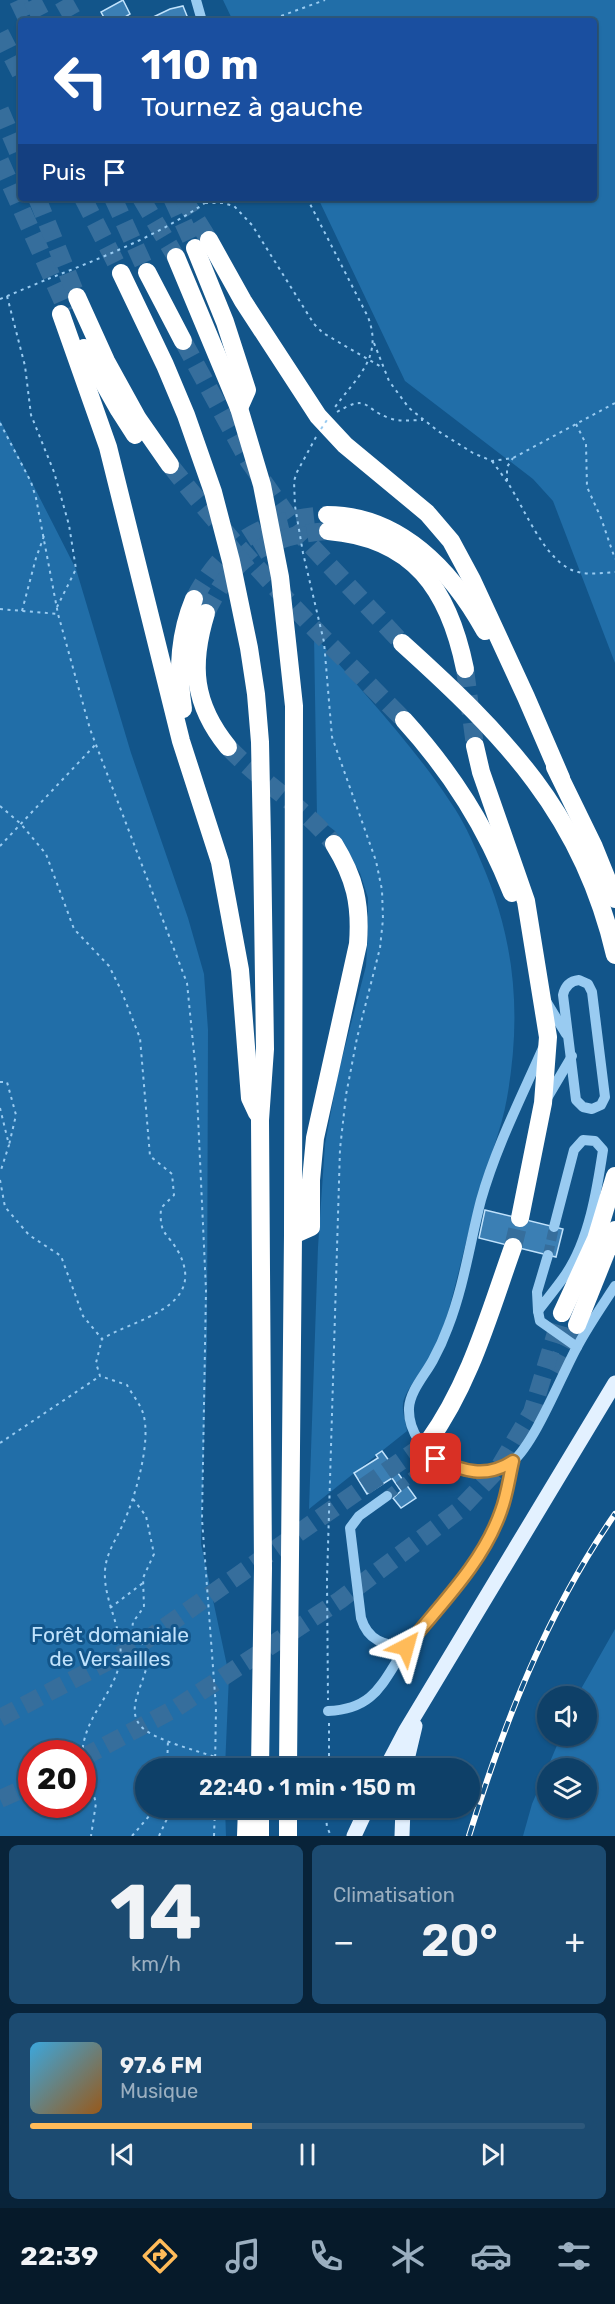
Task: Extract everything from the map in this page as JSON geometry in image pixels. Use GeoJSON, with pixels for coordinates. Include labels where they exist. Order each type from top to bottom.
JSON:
{"type":"FeatureCollection","features":[{"type":"Feature","properties":{"kind":"highway"},"geometry":{"type":"LineString","coordinates":[[238,408],[247,390],[202,244],[318,416],[345,445],[427,513],[451,541],[477,591],[594,847],[615,899]]}},
{"type":"Feature","properties":{"kind":"highway"},"geometry":{"type":"LineString","coordinates":[[176,257],[238,408],[262,485],[280,577],[294,706],[293,1235],[288,1758]]}},
{"type":"Feature","properties":{"kind":"highway"},"geometry":{"type":"LineString","coordinates":[[147,272],[183,341]]}},
{"type":"Feature","properties":{"kind":"highway"},"geometry":{"type":"LineString","coordinates":[[121,273],[174,385],[213,492],[231,561],[249,648],[258,713],[265,1049],[260,1120],[263,1568],[260,1758]]}},
{"type":"Feature","properties":{"kind":"highway"},"geometry":{"type":"LineString","coordinates":[[167,470],[106,361],[68,307],[108,447],[181,741],[220,862]]}},
{"type":"Feature","properties":{"kind":"highway"},"geometry":{"type":"LineString","coordinates":[[465,669],[455,626],[447,608],[438,591],[420,570],[385,545],[353,535],[328,523],[338,515],[367,521],[402,536],[423,551],[444,571],[457,586],[481,625],[561,778]]}},
{"type":"Feature","properties":{"kind":"highway"},"geometry":{"type":"LineString","coordinates":[[228,747],[209,719],[198,685],[197,649],[200,606],[181,638],[181,696],[187,732],[220,862],[240,970],[250,1098],[260,1120]]}},
{"type":"Feature","properties":{"kind":"highway"},"geometry":{"type":"LineString","coordinates":[[402,643],[479,714],[510,749],[546,796],[572,839],[591,877],[615,955]]}},
{"type":"Feature","properties":{"kind":"highway"},"geometry":{"type":"LineString","coordinates":[[404,720],[453,779],[475,813],[514,900],[540,989]]}},
{"type":"Feature","properties":{"kind":"highway"},"geometry":{"type":"LineString","coordinates":[[475,746],[481,772],[526,901],[548,1037],[543,1103],[520,1218]]}},
{"type":"Feature","properties":{"kind":"highway"},"geometry":{"type":"LineString","coordinates":[[293,1235],[311,1227],[315,1138],[358,944],[360,915],[354,884],[349,869],[334,844]]}},
{"type":"Feature","properties":{"kind":"highway"},"geometry":{"type":"LineString","coordinates":[[562,1313],[596,1239],[615,1176]]}},
{"type":"Feature","properties":{"kind":"highway"},"geometry":{"type":"LineString","coordinates":[[577,1325],[615,1230]]}},
{"type":"Feature","properties":{"kind":"highway"},"geometry":{"type":"LineString","coordinates":[[428,1442],[446,1417],[470,1366],[513,1246]]}},
{"type":"Feature","properties":{"kind":"highway"},"geometry":{"type":"LineString","coordinates":[[248,1758],[251,1589],[263,1568]]}},
{"type":"Feature","properties":{"kind":"highway"},"geometry":{"type":"LineString","coordinates":[[246,1836],[247,1818]]}},
{"type":"Feature","properties":{"kind":"highway"},"geometry":{"type":"LineString","coordinates":[[260,1818],[260,1836]]}},
{"type":"Feature","properties":{"kind":"highway"},"geometry":{"type":"LineString","coordinates":[[288,1818],[288,1836]]}},
{"type":"Feature","properties":{"kind":"main road"},"geometry":{"type":"LineString","coordinates":[[391,1758],[615,1383]]}},
{"type":"Feature","properties":{"kind":"main road"},"geometry":{"type":"LineString","coordinates":[[407,1758],[422,1703]]}},
{"type":"Feature","properties":{"kind":"main road"},"geometry":{"type":"LineString","coordinates":[[354,1836],[363,1818]]}},
{"type":"Feature","properties":{"kind":"main road"},"geometry":{"type":"LineString","coordinates":[[402,1836],[403,1818]]}},
{"type":"Feature","properties":{"kind":"street"},"geometry":{"type":"LineString","coordinates":[[196,0],[201,18]]}},
{"type":"Feature","properties":{"kind":"street"},"geometry":{"type":"LineString","coordinates":[[579,980],[588,984],[592,992],[602,1053],[605,1097],[597,1108],[587,1109],[576,1100],[572,1056],[564,990],[570,983],[579,980]]}},
{"type":"Feature","properties":{"kind":"street"},"geometry":{"type":"LineString","coordinates":[[540,989],[569,1038]]}},
{"type":"Feature","properties":{"kind":"street"},"geometry":{"type":"LineString","coordinates":[[548,1037],[500,1147],[487,1183],[449,1324],[433,1361],[414,1391],[409,1406],[413,1427],[422,1444],[436,1459],[460,1470],[482,1473],[505,1467],[513,1461],[527,1445],[577,1347],[615,1286]]}},
{"type":"Feature","properties":{"kind":"street"},"geometry":{"type":"LineString","coordinates":[[543,1103],[572,1056]]}},
{"type":"Feature","properties":{"kind":"street"},"geometry":{"type":"LineString","coordinates":[[537,1311],[567,1273],[586,1230],[603,1150],[595,1141],[583,1140],[574,1150],[554,1227]]}},
{"type":"Feature","properties":{"kind":"street"},"geometry":{"type":"LineString","coordinates":[[548,1255],[537,1292],[537,1311],[540,1321],[577,1347]]}},
{"type":"Feature","properties":{"kind":"street"},"geometry":{"type":"LineString","coordinates":[[418,1472],[436,1459]]}},
{"type":"Feature","properties":{"kind":"street"},"geometry":{"type":"LineString","coordinates":[[328,1711],[347,1710],[367,1701],[374,1695],[406,1647],[471,1566],[488,1540],[501,1510],[513,1461]]}},
{"type":"Feature","properties":{"kind":"street"},"geometry":{"type":"LineString","coordinates":[[387,1496],[359,1516],[350,1528],[361,1618],[364,1628],[378,1642],[406,1647]]}},
{"type":"Feature","properties":{"kind":"path"},"geometry":{"type":"LineString","coordinates":[[275,18],[325,0]]}},
{"type":"Feature","properties":{"kind":"path"},"geometry":{"type":"LineString","coordinates":[[309,201],[368,317],[383,368],[395,391],[423,420],[473,453],[492,461],[500,462],[513,458],[615,403]]}},
{"type":"Feature","properties":{"kind":"path"},"geometry":{"type":"LineString","coordinates":[[0,299],[123,247],[178,220],[205,203],[223,203],[234,206],[255,228],[314,324],[331,338],[383,368]]}},
{"type":"Feature","properties":{"kind":"path"},"geometry":{"type":"LineString","coordinates":[[7,296],[25,366],[31,416],[54,472],[69,525],[76,569],[57,607]]}},
{"type":"Feature","properties":{"kind":"path"},"geometry":{"type":"LineString","coordinates":[[329,1758],[327,1579],[340,1149],[346,1095],[357,1038],[380,948],[383,919],[382,890],[376,861],[332,737],[324,642],[303,553],[294,481],[320,430],[369,359],[374,343]]}},
{"type":"Feature","properties":{"kind":"path"},"geometry":{"type":"LineString","coordinates":[[329,417],[342,408],[359,402],[365,403],[389,418],[423,420]]}},
{"type":"Feature","properties":{"kind":"path"},"geometry":{"type":"LineString","coordinates":[[0,423],[31,482],[45,534],[58,614],[73,673],[96,744],[188,983],[196,1073],[206,1290],[202,1519],[216,1708],[216,1757],[144,1729],[136,1718],[135,1701],[147,1667],[147,1654],[140,1639],[132,1631],[133,1622],[144,1607],[143,1578],[154,1554],[146,1516],[133,1499]]}},
{"type":"Feature","properties":{"kind":"path"},"geometry":{"type":"LineString","coordinates":[[576,424],[586,444],[587,487],[601,518],[615,559]]}},
{"type":"Feature","properties":{"kind":"path"},"geometry":{"type":"LineString","coordinates":[[508,483],[506,472],[513,458]]}},
{"type":"Feature","properties":{"kind":"path"},"geometry":{"type":"LineString","coordinates":[[492,461],[508,483],[543,542],[560,563],[577,572],[589,574],[615,572]]}},
{"type":"Feature","properties":{"kind":"path"},"geometry":{"type":"LineString","coordinates":[[22,611],[45,534]]}},
{"type":"Feature","properties":{"kind":"path"},"geometry":{"type":"LineString","coordinates":[[0,609],[58,614]]}},
{"type":"Feature","properties":{"kind":"path"},"geometry":{"type":"LineString","coordinates":[[0,846],[96,744]]}},
{"type":"Feature","properties":{"kind":"path"},"geometry":{"type":"LineString","coordinates":[[0,806],[21,824],[46,854],[74,929],[109,966],[122,990],[140,1038],[150,1156],[172,1174],[174,1196],[161,1208],[160,1225],[179,1254],[184,1272],[183,1287],[177,1299],[164,1310],[114,1331],[102,1340],[96,1363],[100,1376]]}},
{"type":"Feature","properties":{"kind":"path"},"geometry":{"type":"LineString","coordinates":[[0,1082],[7,1082],[16,1115],[0,1173]]}},
{"type":"Feature","properties":{"kind":"path"},"geometry":{"type":"LineString","coordinates":[[0,1108],[9,1145]]}},
{"type":"Feature","properties":{"kind":"path"},"geometry":{"type":"LineString","coordinates":[[0,1180],[5,1207],[29,1235],[61,1256],[83,1316],[102,1340]]}},
{"type":"Feature","properties":{"kind":"path"},"geometry":{"type":"LineString","coordinates":[[0,1443],[100,1376]]}},
{"type":"Feature","properties":{"kind":"path"},"geometry":{"type":"LineString","coordinates":[[83,1740],[89,1722],[114,1682],[120,1663],[119,1637],[110,1608],[104,1573],[107,1557],[133,1499],[145,1453],[143,1413],[127,1385],[100,1376]]}},
{"type":"Feature","properties":{"kind":"path"},"geometry":{"type":"LineString","coordinates":[[110,1608],[143,1583]]}},
{"type":"Feature","properties":{"kind":"path"},"geometry":{"type":"LineString","coordinates":[[167,1758],[168,1740]]}},
{"type":"Feature","properties":{"kind":"path"},"geometry":{"type":"LineString","coordinates":[[91,1836],[94,1818]]}},
{"type":"Feature","properties":{"kind":"path"},"geometry":{"type":"LineString","coordinates":[[132,1836],[147,1818]]}},
{"type":"Feature","properties":{"kind":"path"},"geometry":{"type":"LineString","coordinates":[[159,1836],[166,1818]]}},
{"type":"Feature","properties":{"kind":"path"},"geometry":{"type":"LineString","coordinates":[[214,1818],[214,1836]]}},
{"type":"Feature","properties":{"kind":"path"},"geometry":{"type":"LineString","coordinates":[[326,1818],[331,1836]]}},
{"type":"Feature","properties":{"kind":"green space"},"geometry":{"type":"Polygon","coordinates":[[[223,0],[615,0],[615,663],[553,501],[533,479],[405,381],[319,201],[597,201],[597,18],[232,18],[223,0]]]}},
{"type":"Feature","properties":{"kind":"green space","name":"Forêt domaniale de Versailles"},"geometry":{"type":"Polygon","coordinates":[[[0,420],[76,569],[131,753],[188,918],[204,974],[208,1030],[207,1341],[201,1544],[229,1675],[225,1758],[135,1758],[135,1818],[225,1818],[226,1836],[0,1836],[0,420]]]}},
{"type":"Feature","properties":{"kind":"green space"},"geometry":{"type":"Polygon","coordinates":[[[314,635],[420,759],[463,823],[492,888],[508,947],[512,976],[514,1036],[512,1067],[498,1136],[475,1209],[443,1328],[434,1350],[404,1399],[403,1410],[407,1431],[309,1509],[318,1247],[325,1144],[338,1074],[366,966],[368,932],[368,898],[360,873],[335,831],[317,817],[314,635]]]}},
{"type":"Feature","properties":{"kind":"green space"},"geometry":{"type":"Polygon","coordinates":[[[615,1629],[615,1836],[523,1836],[537,1792],[537,1818],[597,1818],[597,1758],[552,1758],[557,1746],[597,1746],[597,1686],[583,1686],[615,1629]]]}},
{"type":"Feature","properties":{"kind":"building"},"geometry":{"type":"Polygon","coordinates":[[[123,0],[130,14],[126,18],[104,18],[101,12],[123,0]]]}},
{"type":"Feature","properties":{"kind":"building"},"geometry":{"type":"Polygon","coordinates":[[[183,6],[188,18],[151,18],[183,6]]]}},
{"type":"Feature","properties":{"kind":"building"},"geometry":{"type":"Polygon","coordinates":[[[485,1210],[563,1229],[556,1257],[479,1238],[485,1210]]]}},
{"type":"Feature","properties":{"kind":"building"},"geometry":{"type":"Polygon","coordinates":[[[382,1451],[416,1498],[401,1508],[393,1498],[401,1491],[392,1478],[367,1494],[354,1473],[378,1458],[376,1455],[382,1451]]]}},
{"type":"Feature","properties":{"kind":"tunnel"},"geometry":{"type":"LineString","coordinates":[[18,0],[27,18]]}},
{"type":"Feature","properties":{"kind":"tunnel"},"geometry":{"type":"LineString","coordinates":[[32,0],[41,18]]}},
{"type":"Feature","properties":{"kind":"tunnel"},"geometry":{"type":"LineString","coordinates":[[63,0],[73,18]]}},
{"type":"Feature","properties":{"kind":"tunnel"},"geometry":{"type":"LineString","coordinates":[[0,33],[18,68]]}},
{"type":"Feature","properties":{"kind":"tunnel"},"geometry":{"type":"LineString","coordinates":[[0,110],[18,152]]}},
{"type":"Feature","properties":{"kind":"tunnel"},"geometry":{"type":"LineString","coordinates":[[0,161],[67,311]]}},
{"type":"Feature","properties":{"kind":"tunnel"},"geometry":{"type":"LineString","coordinates":[[38,201],[77,297]]}},
{"type":"Feature","properties":{"kind":"tunnel"},"geometry":{"type":"LineString","coordinates":[[85,201],[121,273]]}},
{"type":"Feature","properties":{"kind":"tunnel"},"geometry":{"type":"LineString","coordinates":[[114,201],[147,272]]}},
{"type":"Feature","properties":{"kind":"tunnel"},"geometry":{"type":"LineString","coordinates":[[143,201],[176,257]]}},
{"type":"Feature","properties":{"kind":"tunnel"},"geometry":{"type":"LineString","coordinates":[[173,201],[195,248]]}},
{"type":"Feature","properties":{"kind":"tunnel"},"geometry":{"type":"LineString","coordinates":[[185,201],[209,240]]}},
{"type":"Feature","properties":{"kind":"tunnel"},"geometry":{"type":"LineString","coordinates":[[183,341],[248,460],[302,536],[402,643]]}},
{"type":"Feature","properties":{"kind":"tunnel"},"geometry":{"type":"LineString","coordinates":[[170,465],[254,564],[404,720]]}},
{"type":"Feature","properties":{"kind":"tunnel"},"geometry":{"type":"LineString","coordinates":[[194,599],[218,562],[248,537],[283,522],[327,515]]}},
{"type":"Feature","properties":{"kind":"tunnel"},"geometry":{"type":"LineString","coordinates":[[206,613],[228,577],[254,552],[287,538],[328,531]]}},
{"type":"Feature","properties":{"kind":"tunnel"},"geometry":{"type":"LineString","coordinates":[[465,669],[475,746]]}},
{"type":"Feature","properties":{"kind":"tunnel"},"geometry":{"type":"LineString","coordinates":[[228,747],[309,818],[334,844]]}},
{"type":"Feature","properties":{"kind":"tunnel"},"geometry":{"type":"LineString","coordinates":[[513,1247],[520,1218]]}},
{"type":"Feature","properties":{"kind":"tunnel"},"geometry":{"type":"LineString","coordinates":[[548,1255],[554,1227]]}},
{"type":"Feature","properties":{"kind":"tunnel"},"geometry":{"type":"LineString","coordinates":[[96,1751],[176,1708],[340,1600],[458,1511],[498,1469],[532,1412],[562,1313]]}},
{"type":"Feature","properties":{"kind":"tunnel"},"geometry":{"type":"LineString","coordinates":[[553,1371],[577,1325]]}},
{"type":"Feature","properties":{"kind":"tunnel"},"geometry":{"type":"LineString","coordinates":[[0,1718],[139,1645],[428,1442]]}},
{"type":"Feature","properties":{"kind":"tunnel"},"geometry":{"type":"LineString","coordinates":[[387,1496],[418,1472]]}},
{"type":"Feature","properties":{"kind":"tunnel"},"geometry":{"type":"LineString","coordinates":[[0,1799],[18,1791]]}},
{"type":"Feature","properties":{"kind":"railway"},"geometry":{"type":"LineString","coordinates":[[469,1836],[513,1710],[548,1629],[568,1590],[615,1514]]}},
{"type":"Feature","properties":{"kind":"route"},"geometry":{"type":"LineString","coordinates":[[406,1647],[471,1566],[488,1540],[501,1510],[513,1461],[505,1467],[490,1472],[471,1473],[436,1459]]}}]}
